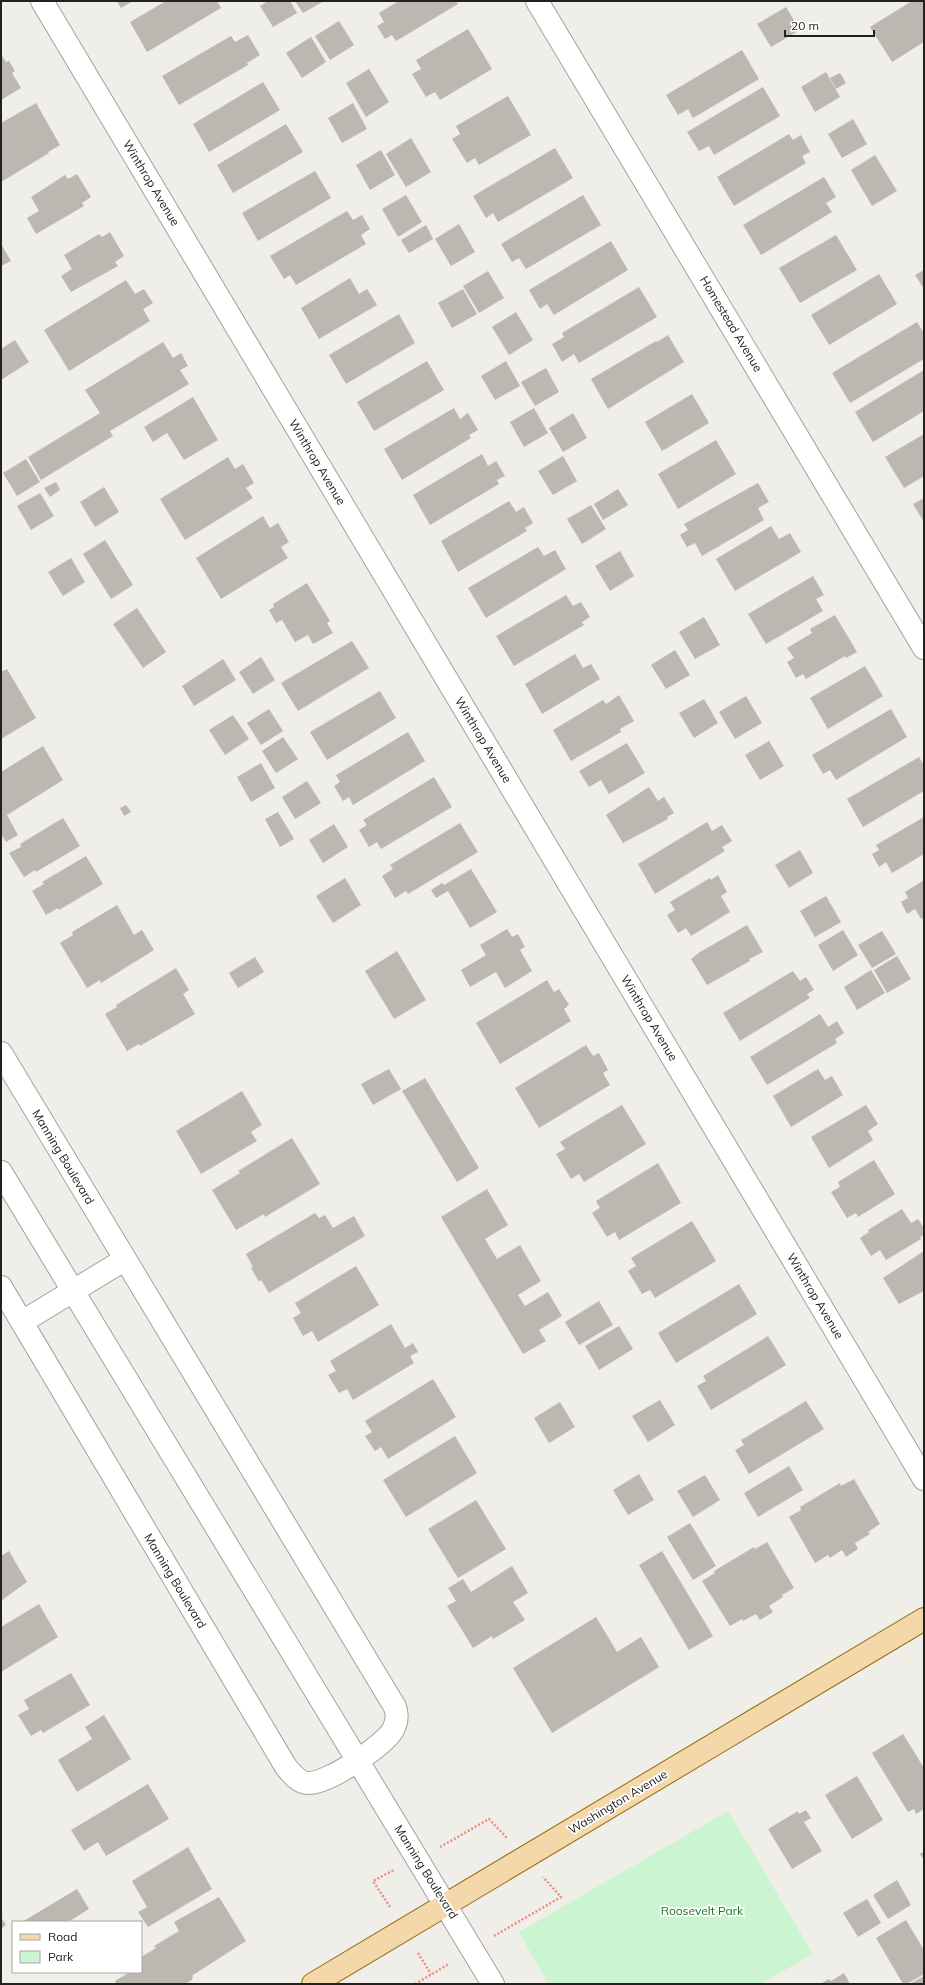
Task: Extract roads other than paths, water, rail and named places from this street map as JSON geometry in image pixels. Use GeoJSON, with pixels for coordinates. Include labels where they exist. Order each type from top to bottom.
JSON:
{"type":"FeatureCollection","features":[{"type":"Feature","properties":{"kind":"main road","name":"Washington Avenue"},"geometry":{"type":"LineString","coordinates":[[313,1984],[924,1619]]}},
{"type":"Feature","properties":{"kind":"street","name":"Winthrop Avenue"},"geometry":{"type":"LineString","coordinates":[[42,1],[924,1478]]}},
{"type":"Feature","properties":{"kind":"street","name":"Homestead Avenue"},"geometry":{"type":"LineString","coordinates":[[538,1],[924,648]]}},
{"type":"Feature","properties":{"kind":"street","name":"Manning Boulevard"},"geometry":{"type":"LineString","coordinates":[[1,1053],[124,1260],[395,1707],[397,1719],[390,1734],[358,1761],[334,1776],[308,1783],[298,1779],[286,1768],[1,1287]]}},
{"type":"Feature","properties":{"kind":"street","name":"Manning Boulevard"},"geometry":{"type":"LineString","coordinates":[[1,1172],[72,1292],[446,1904],[493,1984]]}},
{"type":"Feature","properties":{"kind":"street"},"geometry":{"type":"LineString","coordinates":[[22,1322],[124,1260]]}},
{"type":"Feature","properties":{"kind":"park label","name":"Roosevelt Park"},"geometry":{"type":"Point","coordinates":[702,1911]}}]}
